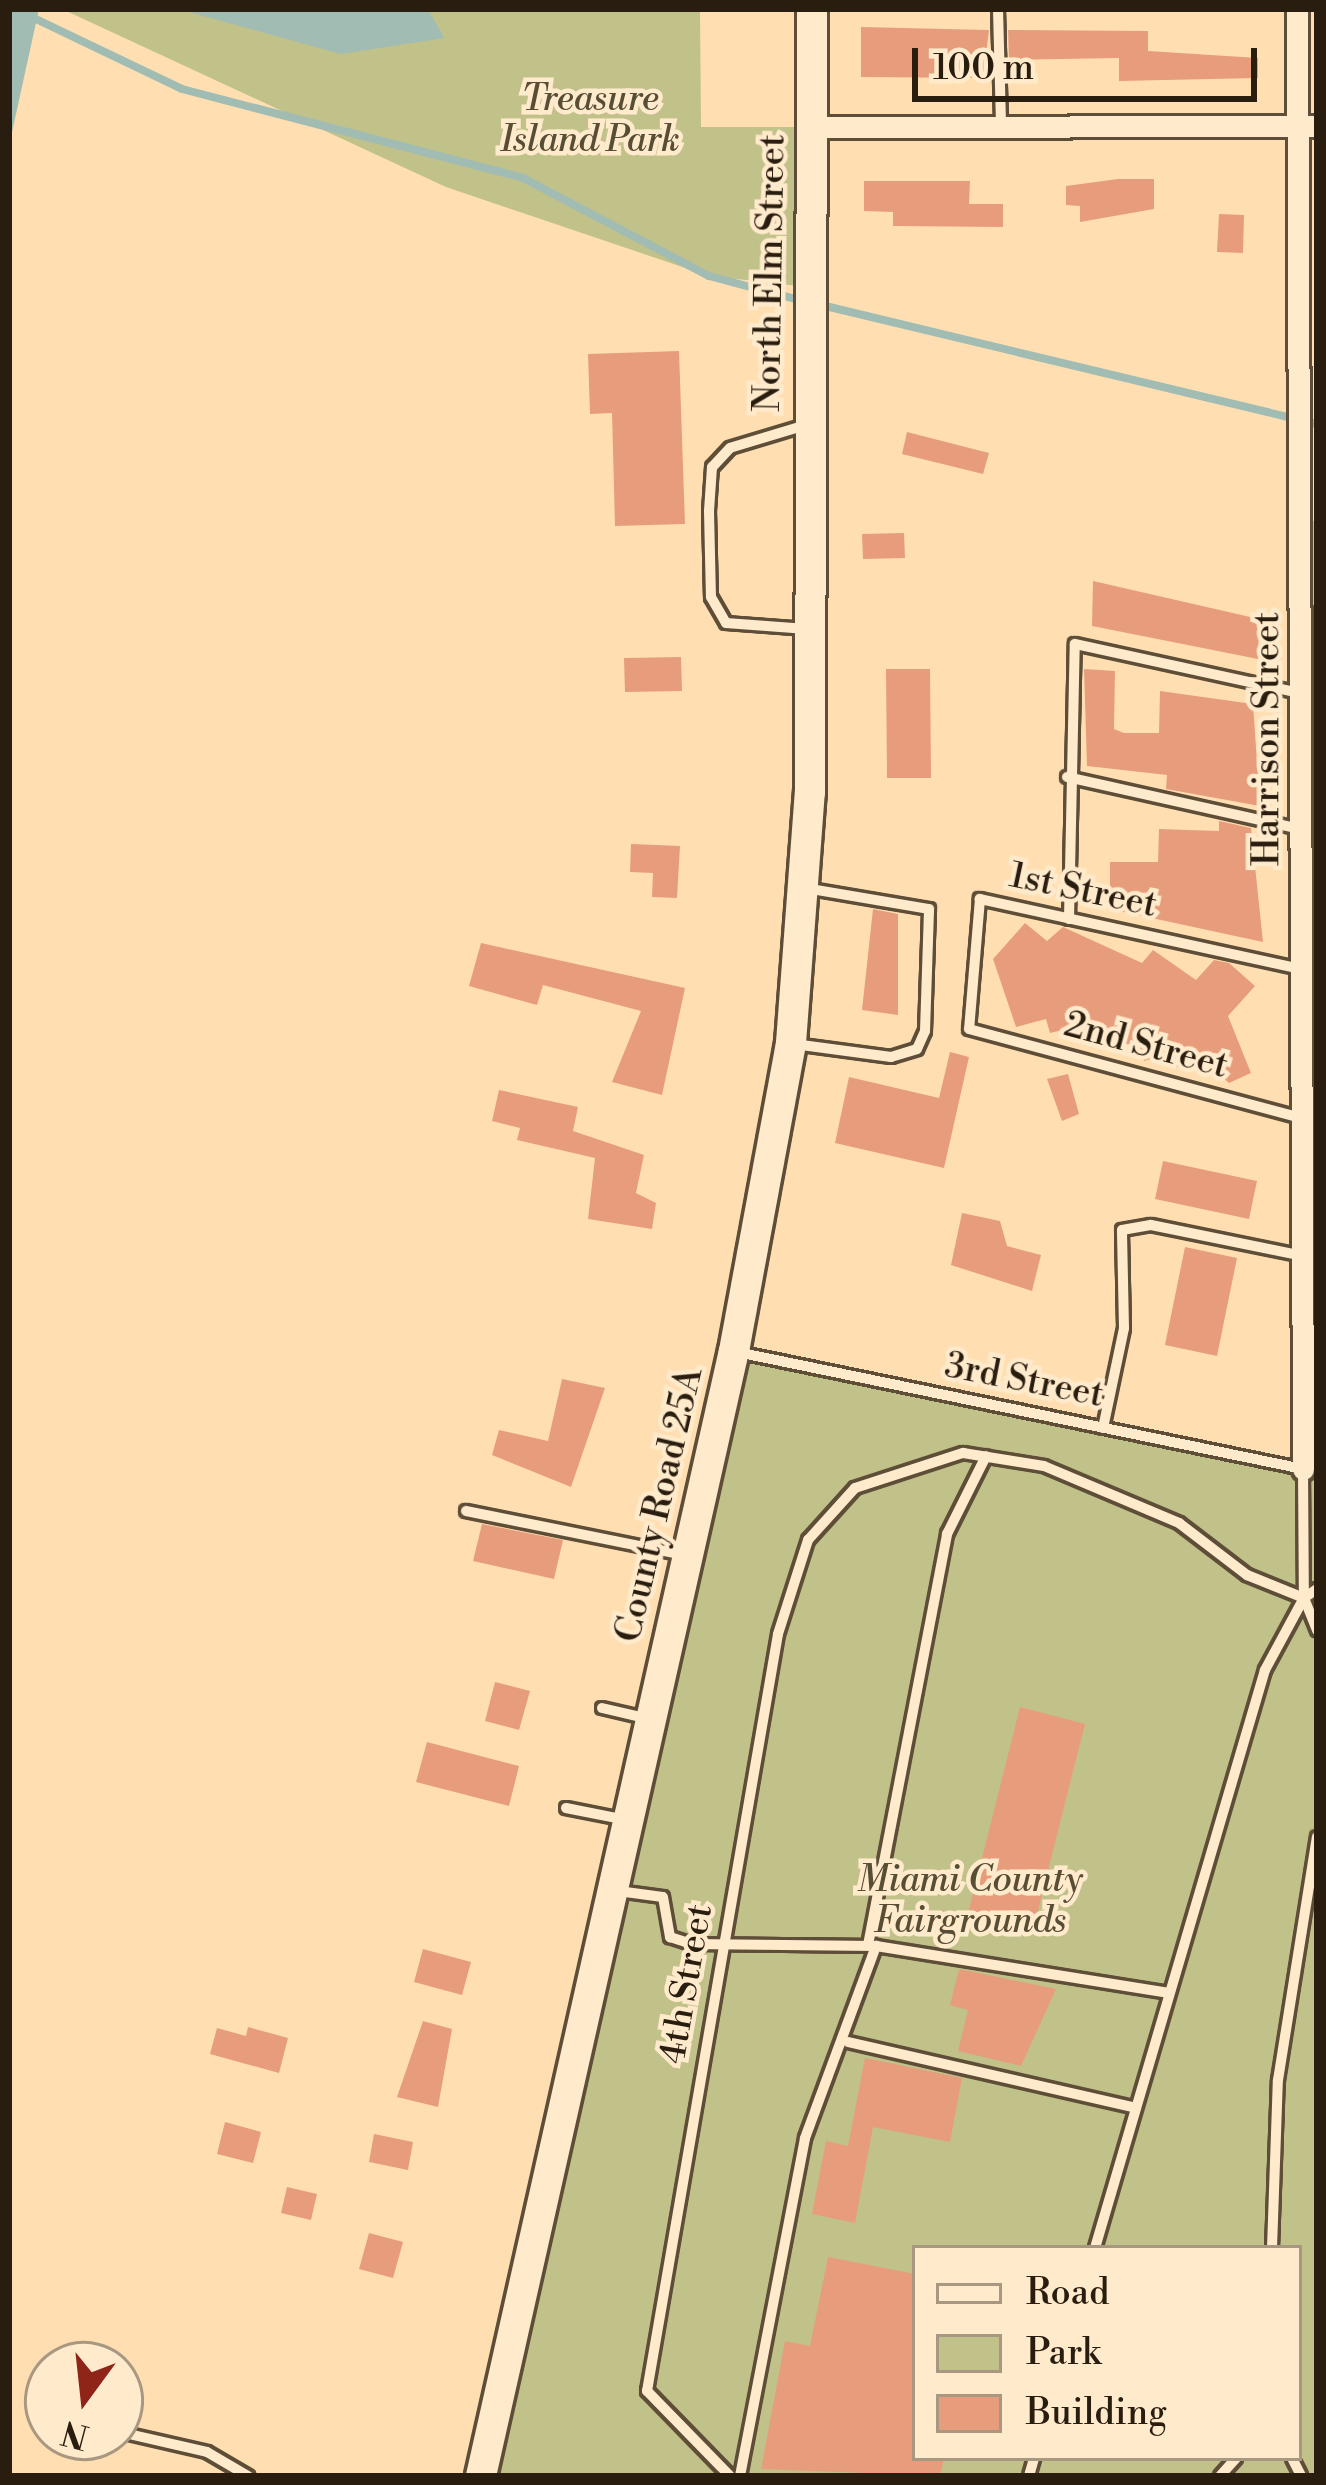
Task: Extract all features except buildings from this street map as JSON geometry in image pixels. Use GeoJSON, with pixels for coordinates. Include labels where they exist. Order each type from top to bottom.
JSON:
{"type":"FeatureCollection","features":[{"type":"Feature","properties":{"kind":"main road","name":"North Elm Street"},"geometry":{"type":"LineString","coordinates":[[809,537],[812,9]]}},
{"type":"Feature","properties":{"kind":"main road","name":"County Road 25A"},"geometry":{"type":"LineString","coordinates":[[481,2476],[734,1352],[791,1043],[803,888],[809,537]]}},
{"type":"Feature","properties":{"kind":"street","name":"Harrison Street"},"geometry":{"type":"LineString","coordinates":[[1297,9],[1307,126],[1299,369],[1301,969],[1308,1120],[1303,1468]]}},
{"type":"Feature","properties":{"kind":"street"},"geometry":{"type":"LineString","coordinates":[[812,127],[1307,126]]}},
{"type":"Feature","properties":{"kind":"lane"},"geometry":{"type":"LineString","coordinates":[[998,9],[1001,127]]}},
{"type":"Feature","properties":{"kind":"lane"},"geometry":{"type":"LineString","coordinates":[[808,424],[730,448],[712,466],[709,511],[711,597],[726,623],[811,629]]}},
{"type":"Feature","properties":{"kind":"lane"},"geometry":{"type":"LineString","coordinates":[[1069,919],[1066,777],[1075,644],[1300,693]]}},
{"type":"Feature","properties":{"kind":"lane"},"geometry":{"type":"LineString","coordinates":[[1066,777],[1300,829]]}},
{"type":"Feature","properties":{"kind":"lane"},"geometry":{"type":"LineString","coordinates":[[791,1043],[891,1057],[917,1049],[925,1031],[929,909],[803,888]]}},
{"type":"Feature","properties":{"kind":"lane","name":"1st Street"},"geometry":{"type":"LineString","coordinates":[[969,1029],[980,899],[1301,969]]}},
{"type":"Feature","properties":{"kind":"lane","name":"2nd Street"},"geometry":{"type":"LineString","coordinates":[[969,1029],[1308,1120]]}},
{"type":"Feature","properties":{"kind":"lane"},"geometry":{"type":"LineString","coordinates":[[1103,1428],[1124,1328],[1121,1230],[1150,1225],[1306,1256]]}},
{"type":"Feature","properties":{"kind":"lane","name":"3rd Street"},"geometry":{"type":"LineString","coordinates":[[734,1352],[1303,1468]]}},
{"type":"Feature","properties":{"kind":"lane"},"geometry":{"type":"LineString","coordinates":[[740,2476],[805,2138],[848,2042],[872,1945],[947,1534],[986,1456],[1044,1466],[1179,1523],[1247,1575],[1304,1598]]}},
{"type":"Feature","properties":{"kind":"lane","name":"4th Street"},"geometry":{"type":"LineString","coordinates":[[730,2476],[647,2391],[778,1634],[808,1540],[855,1488],[986,1456]]}},
{"type":"Feature","properties":{"kind":"lane"},"geometry":{"type":"LineString","coordinates":[[1303,1468],[1304,1598],[1317,1630]]}},
{"type":"Feature","properties":{"kind":"lane"},"geometry":{"type":"LineString","coordinates":[[466,1510],[688,1556]]}},
{"type":"Feature","properties":{"kind":"lane"},"geometry":{"type":"LineString","coordinates":[[1096,2245],[1265,1670],[1304,1598],[1317,1589]]}},
{"type":"Feature","properties":{"kind":"lane"},"geometry":{"type":"LineString","coordinates":[[602,1708],[652,1720]]}},
{"type":"Feature","properties":{"kind":"lane"},"geometry":{"type":"LineString","coordinates":[[566,1808],[629,1821]]}},
{"type":"Feature","properties":{"kind":"lane"},"geometry":{"type":"LineString","coordinates":[[1272,2245],[1278,2080],[1317,1837]]}},
{"type":"Feature","properties":{"kind":"lane"},"geometry":{"type":"LineString","coordinates":[[614,1891],[663,1897],[670,1936],[872,1945],[1169,1993]]}},
{"type":"Feature","properties":{"kind":"lane"},"geometry":{"type":"LineString","coordinates":[[848,2042],[932,2056],[1136,2108]]}},
{"type":"Feature","properties":{"kind":"lane"},"geometry":{"type":"LineString","coordinates":[[144,2438],[207,2452],[248,2476]]}},
{"type":"Feature","properties":{"kind":"green space","name":"Treasure Island Park"},"geometry":{"type":"Polygon","coordinates":[[[62,9],[700,9],[701,127],[812,127],[808,287],[709,276],[446,187],[62,9]]]}},
{"type":"Feature","properties":{"kind":"green space","name":"Miami County Fairgrounds"},"geometry":{"type":"Polygon","coordinates":[[[1301,518],[1317,522],[1317,2476],[481,2476],[734,1351],[1302,1468],[1301,518]]]}},
{"type":"Feature","properties":{"kind":"shaded area"},"geometry":{"type":"Polygon","coordinates":[[[9,9],[39,9],[9,146],[9,9]]]}},
{"type":"Feature","properties":{"kind":"shaded area"},"geometry":{"type":"Polygon","coordinates":[[[178,9],[428,9],[444,38],[341,54],[178,9]]]}},
{"type":"Feature","properties":{"kind":"waterway"},"geometry":{"type":"LineString","coordinates":[[15,9],[182,89],[523,178],[709,276],[803,301]]}},
{"type":"Feature","properties":{"kind":"waterway"},"geometry":{"type":"LineString","coordinates":[[817,304],[1317,424]]}}]}
